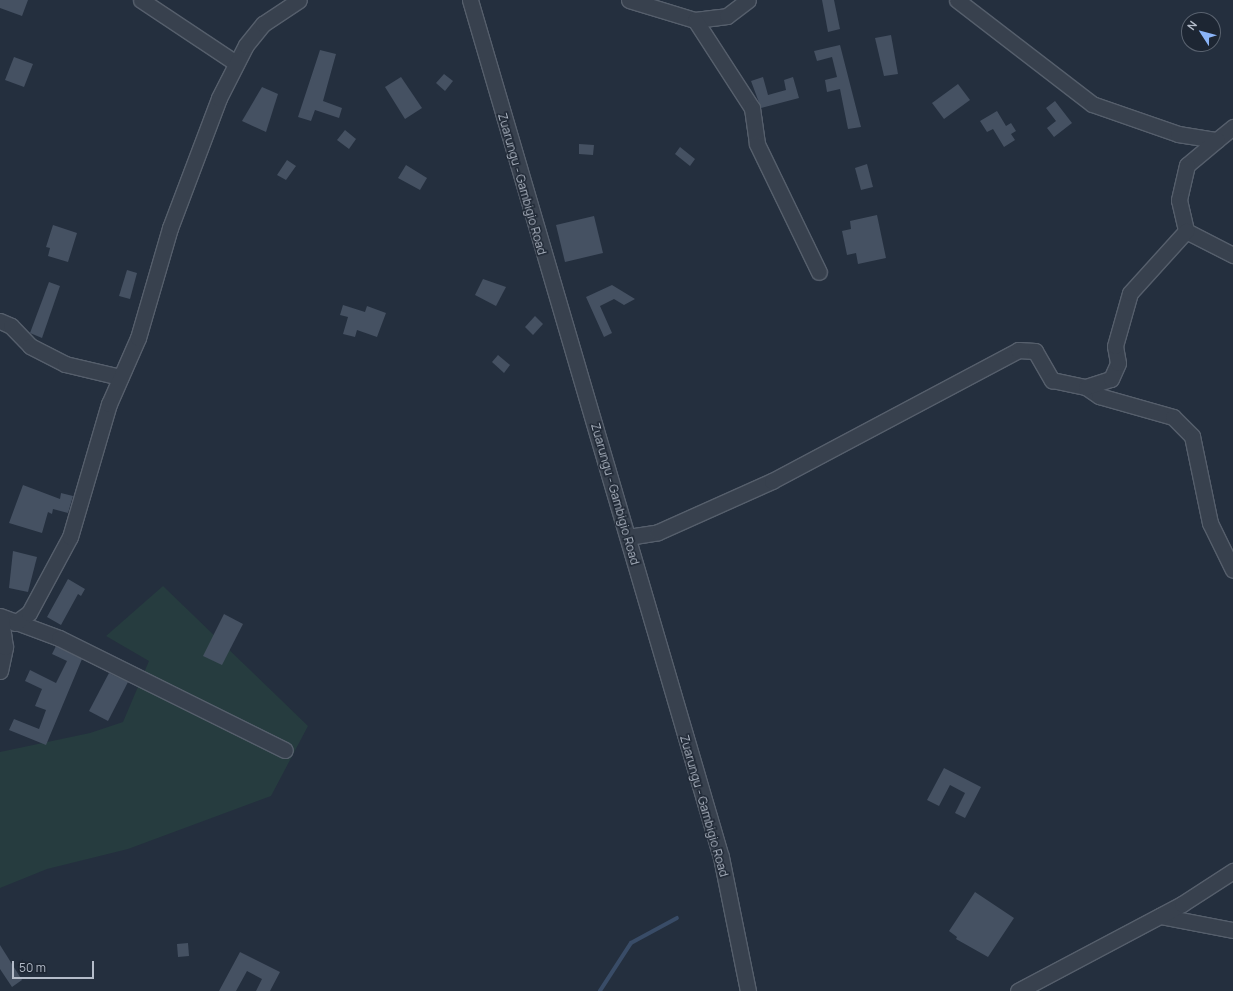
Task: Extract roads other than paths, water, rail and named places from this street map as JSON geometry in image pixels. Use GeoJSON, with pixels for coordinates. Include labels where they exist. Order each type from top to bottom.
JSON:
{"type":"FeatureCollection","features":[{"type":"Feature","properties":{"kind":"street"},"geometry":{"type":"LineString","coordinates":[[141,0],[236,63]]}},
{"type":"Feature","properties":{"kind":"street"},"geometry":{"type":"LineString","coordinates":[[15,623],[29,613],[70,537],[98,436],[120,377],[138,338],[170,228],[219,98],[236,63],[263,24],[299,0]]}},
{"type":"Feature","properties":{"kind":"street","name":"Zuarungu - Gambigio Road"},"geometry":{"type":"LineString","coordinates":[[470,0],[514,159],[628,537],[720,857],[748,991]]}},
{"type":"Feature","properties":{"kind":"street"},"geometry":{"type":"LineString","coordinates":[[629,0],[695,20],[727,16],[748,0]]}},
{"type":"Feature","properties":{"kind":"street"},"geometry":{"type":"LineString","coordinates":[[957,0],[1092,104],[1178,134],[1217,140]]}},
{"type":"Feature","properties":{"kind":"street"},"geometry":{"type":"LineString","coordinates":[[695,20],[752,108],[757,144],[819,272]]}},
{"type":"Feature","properties":{"kind":"street"},"geometry":{"type":"LineString","coordinates":[[1186,232],[1179,200],[1187,165],[1233,127]]}},
{"type":"Feature","properties":{"kind":"street"},"geometry":{"type":"LineString","coordinates":[[1086,387],[1111,379],[1115,374],[1118,363],[1115,346],[1130,293],[1186,232]]}},
{"type":"Feature","properties":{"kind":"street"},"geometry":{"type":"LineString","coordinates":[[1186,232],[1233,255]]}},
{"type":"Feature","properties":{"kind":"street"},"geometry":{"type":"LineString","coordinates":[[0,321],[11,326],[30,346],[60,361],[120,377]]}},
{"type":"Feature","properties":{"kind":"street"},"geometry":{"type":"LineString","coordinates":[[628,537],[658,532],[772,481],[1018,350],[1035,351],[1052,380],[1086,387],[1099,396],[1174,417],[1192,436],[1210,523],[1233,570]]}},
{"type":"Feature","properties":{"kind":"street"},"geometry":{"type":"LineString","coordinates":[[1,616],[15,623],[58,638],[285,750]]}},
{"type":"Feature","properties":{"kind":"street"},"geometry":{"type":"LineString","coordinates":[[0,671],[5,647],[1,616]]}},
{"type":"Feature","properties":{"kind":"street"},"geometry":{"type":"LineString","coordinates":[[1018,991],[1160,916],[1233,871]]}},
{"type":"Feature","properties":{"kind":"street"},"geometry":{"type":"LineString","coordinates":[[1160,916],[1233,930]]}},
{"type":"Feature","properties":{"kind":"waterway"},"geometry":{"type":"LineString","coordinates":[[600,991],[631,943],[677,918]]}}]}
